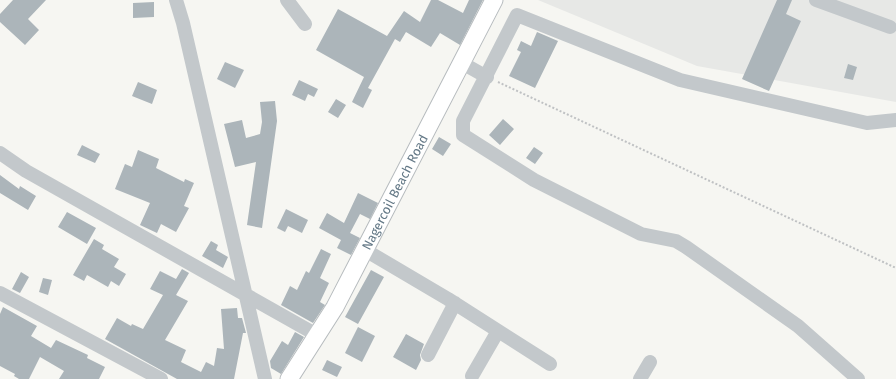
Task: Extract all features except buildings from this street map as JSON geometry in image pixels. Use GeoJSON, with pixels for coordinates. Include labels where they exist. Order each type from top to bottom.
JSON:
{"type":"FeatureCollection","features":[{"type":"Feature","properties":{"kind":"main road","name":"Nagercoil Beach Road"},"geometry":{"type":"LineString","coordinates":[[288,379],[335,307],[494,0]]}},
{"type":"Feature","properties":{"kind":"street"},"geometry":{"type":"LineString","coordinates":[[176,0],[183,23],[265,379]]}},
{"type":"Feature","properties":{"kind":"street"},"geometry":{"type":"LineString","coordinates":[[287,0],[305,24]]}},
{"type":"Feature","properties":{"kind":"street"},"geometry":{"type":"LineString","coordinates":[[816,0],[890,27]]}},
{"type":"Feature","properties":{"kind":"street"},"geometry":{"type":"LineString","coordinates":[[858,379],[798,326],[681,244],[676,241],[641,234],[534,180],[463,135],[463,121],[487,77],[516,15],[680,80],[867,123],[896,120]]}},
{"type":"Feature","properties":{"kind":"street"},"geometry":{"type":"LineString","coordinates":[[462,64],[487,77]]}},
{"type":"Feature","properties":{"kind":"street"},"geometry":{"type":"LineString","coordinates":[[0,153],[26,171],[247,297],[317,335]]}},
{"type":"Feature","properties":{"kind":"street"},"geometry":{"type":"LineString","coordinates":[[365,250],[455,304],[550,364]]}},
{"type":"Feature","properties":{"kind":"street"},"geometry":{"type":"LineString","coordinates":[[0,293],[162,379]]}},
{"type":"Feature","properties":{"kind":"street"},"geometry":{"type":"LineString","coordinates":[[428,355],[455,304]]}},
{"type":"Feature","properties":{"kind":"street"},"geometry":{"type":"LineString","coordinates":[[472,376],[498,331]]}},
{"type":"Feature","properties":{"kind":"street"},"geometry":{"type":"LineString","coordinates":[[640,379],[650,362]]}},
{"type":"Feature","properties":{"kind":"path"},"geometry":{"type":"LineString","coordinates":[[487,77],[896,268]]}},
{"type":"Feature","properties":{"kind":"shaded area"},"geometry":{"type":"Polygon","coordinates":[[[538,0],[896,0],[896,102],[697,66],[538,0]]]}}]}
